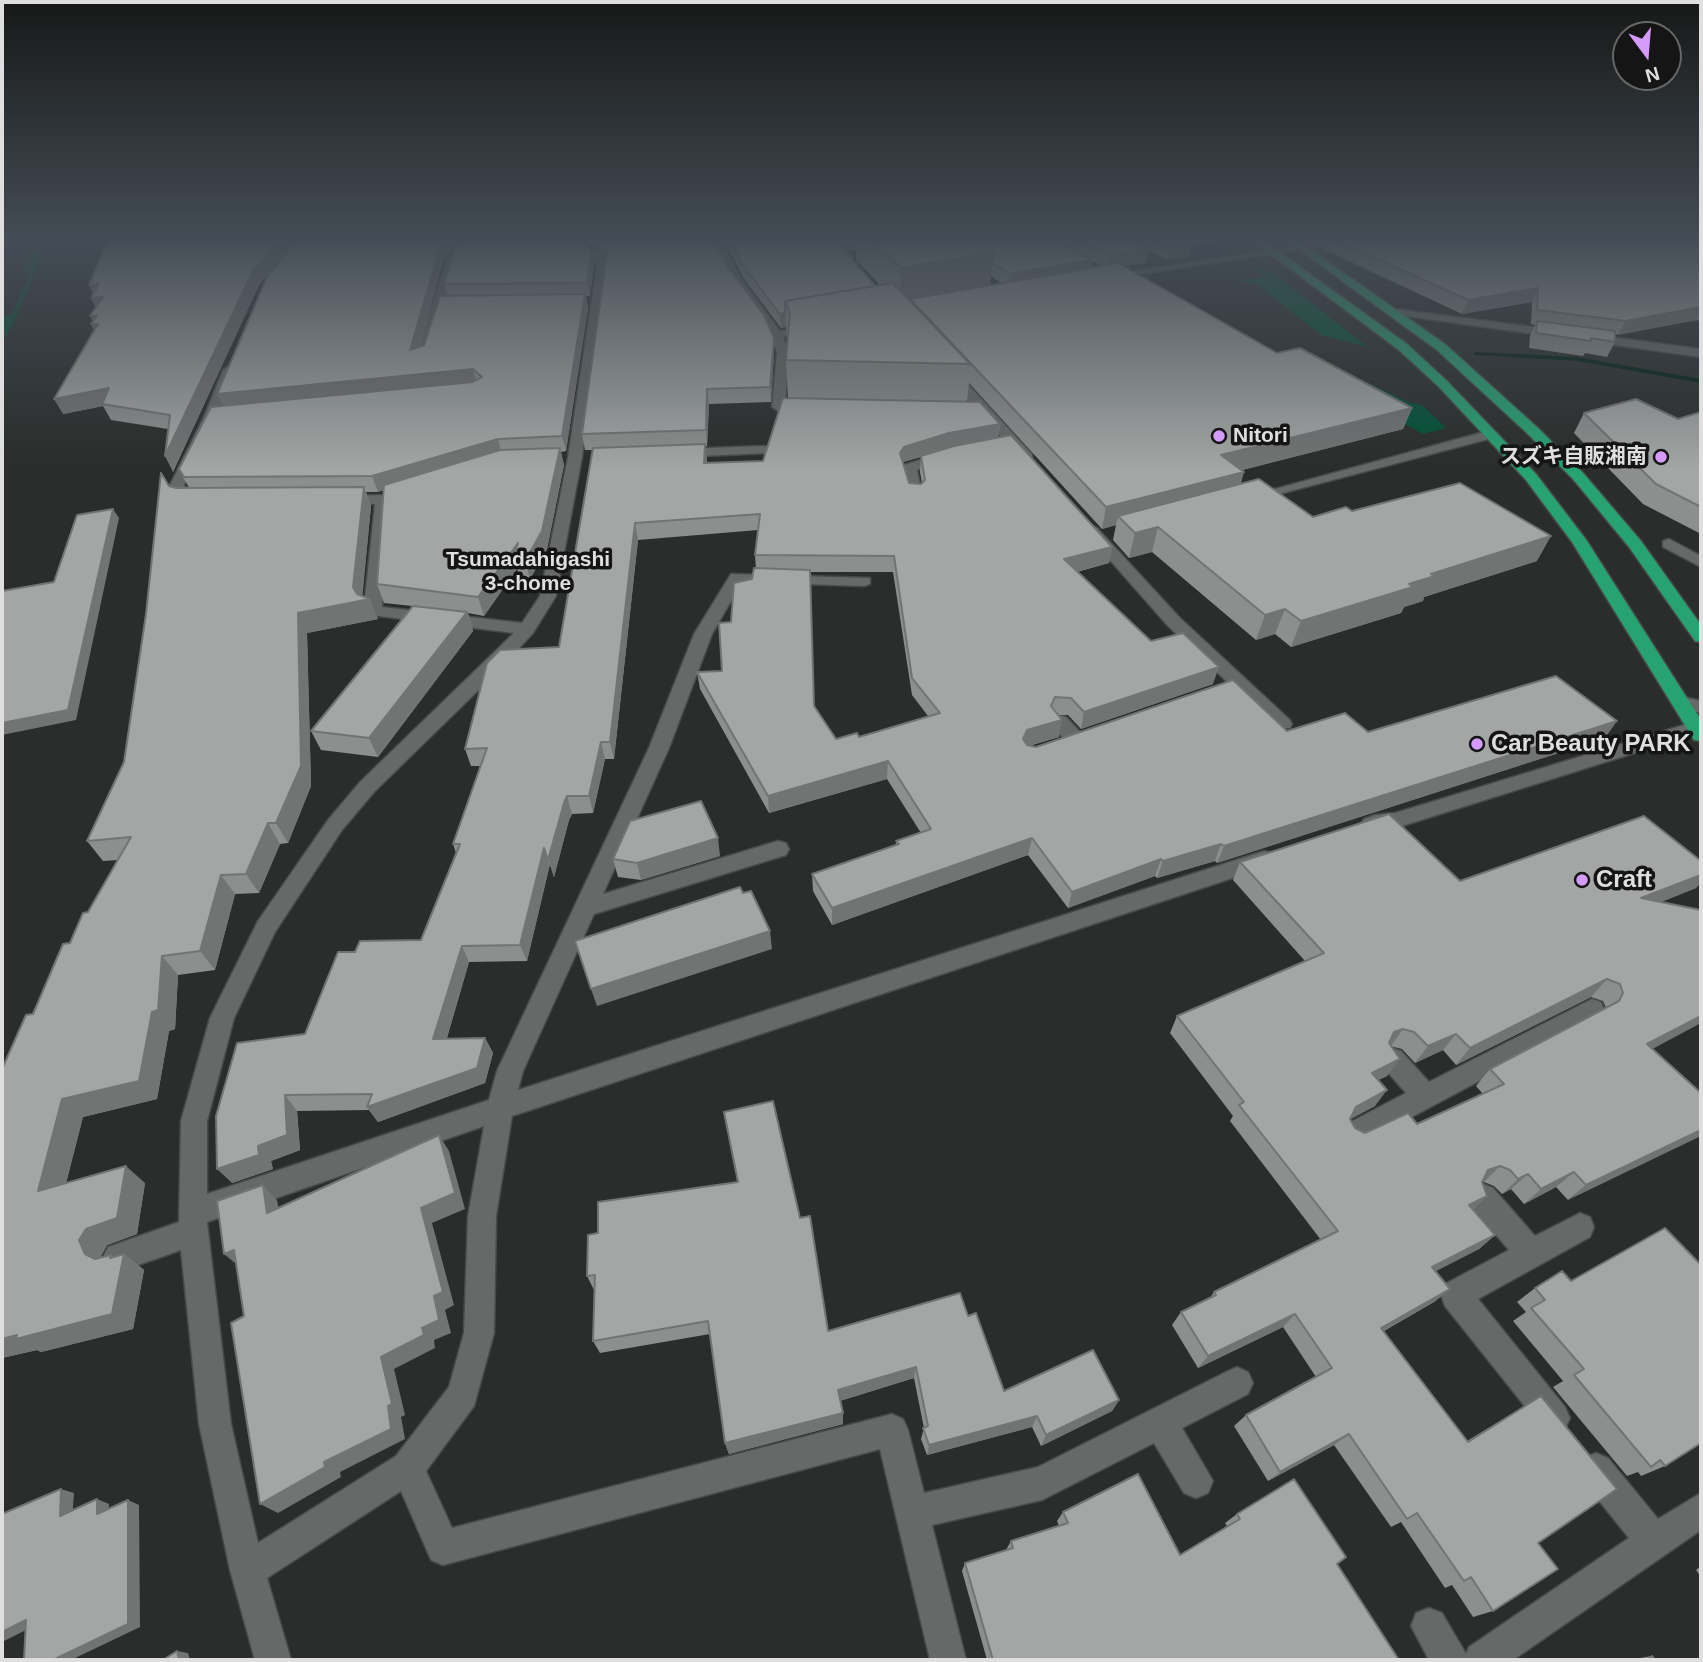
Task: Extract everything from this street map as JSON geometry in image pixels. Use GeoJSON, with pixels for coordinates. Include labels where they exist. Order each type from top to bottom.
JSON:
{"type":"FeatureCollection","features":[{"type":"Feature","properties":{"kind":"highway"},"geometry":{"type":"LineString","coordinates":[[1360,316],[1403,347],[1531,477],[1579,541],[1697,714]]}},
{"type":"Feature","properties":{"kind":"highway"},"geometry":{"type":"LineString","coordinates":[[1399,316],[1485,384],[1578,477],[1634,544],[1701,637]]}},
{"type":"Feature","properties":{"kind":"street"},"geometry":{"type":"LineString","coordinates":[[420,359],[433,316]]}},
{"type":"Feature","properties":{"kind":"street"},"geometry":{"type":"LineString","coordinates":[[273,1660],[247,1570],[215,1424],[193,1222],[194,1121],[222,1018],[266,927],[335,825],[367,787],[527,629],[548,596],[575,457],[590,316]]}},
{"type":"Feature","properties":{"kind":"street"},"geometry":{"type":"LineString","coordinates":[[761,316],[783,352],[778,407],[829,408]]}},
{"type":"Feature","properties":{"kind":"street"},"geometry":{"type":"LineString","coordinates":[[1422,316],[1701,353]]}},
{"type":"Feature","properties":{"kind":"street"},"geometry":{"type":"LineString","coordinates":[[775,335],[830,326]]}},
{"type":"Feature","properties":{"kind":"street"},"geometry":{"type":"LineString","coordinates":[[214,500],[186,500],[177,485],[218,416],[237,352]]}},
{"type":"Feature","properties":{"kind":"street"},"geometry":{"type":"LineString","coordinates":[[942,362],[986,411],[1008,444],[1039,471]]}},
{"type":"Feature","properties":{"kind":"street"},"geometry":{"type":"LineString","coordinates":[[960,410],[986,411]]}},
{"type":"Feature","properties":{"kind":"street"},"geometry":{"type":"LineString","coordinates":[[1227,503],[1491,434]]}},
{"type":"Feature","properties":{"kind":"street"},"geometry":{"type":"LineString","coordinates":[[668,453],[764,450]]}},
{"type":"Feature","properties":{"kind":"street"},"geometry":{"type":"LineString","coordinates":[[891,482],[914,488],[909,468],[962,453]]}},
{"type":"Feature","properties":{"kind":"street"},"geometry":{"type":"LineString","coordinates":[[324,500],[385,498],[382,504],[372,607],[377,611],[527,629]]}},
{"type":"Feature","properties":{"kind":"street"},"geometry":{"type":"LineString","coordinates":[[1081,518],[1104,535],[1174,622],[1283,723]]}},
{"type":"Feature","properties":{"kind":"street"},"geometry":{"type":"LineString","coordinates":[[1669,544],[1701,562]]}},
{"type":"Feature","properties":{"kind":"street"},"geometry":{"type":"LineString","coordinates":[[247,1570],[408,1468],[463,1395],[479,1333],[482,1216],[500,1108],[510,1071],[588,907],[664,737],[703,634],[737,577],[864,581]]}},
{"type":"Feature","properties":{"kind":"street"},"geometry":{"type":"LineString","coordinates":[[1215,693],[1240,684]]}},
{"type":"Feature","properties":{"kind":"street"},"geometry":{"type":"LineString","coordinates":[[1344,832],[1382,820],[1395,821],[1697,714]]}},
{"type":"Feature","properties":{"kind":"street"},"geometry":{"type":"LineString","coordinates":[[1054,747],[1083,738],[1059,721]]}},
{"type":"Feature","properties":{"kind":"street"},"geometry":{"type":"LineString","coordinates":[[588,907],[778,849]]}},
{"type":"Feature","properties":{"kind":"street"},"geometry":{"type":"LineString","coordinates":[[118,1257],[193,1222],[500,1108],[1280,853]]}},
{"type":"Feature","properties":{"kind":"street"},"geometry":{"type":"LineString","coordinates":[[1354,1134],[1592,1009]]}},
{"type":"Feature","properties":{"kind":"street"},"geometry":{"type":"LineString","coordinates":[[1392,1059],[1426,1097]]}},
{"type":"Feature","properties":{"kind":"street"},"geometry":{"type":"LineString","coordinates":[[1483,1198],[1531,1253]]}},
{"type":"Feature","properties":{"kind":"street"},"geometry":{"type":"LineString","coordinates":[[1580,1227],[1456,1295],[1654,1542]]}},
{"type":"Feature","properties":{"kind":"street"},"geometry":{"type":"LineString","coordinates":[[914,1513],[1042,1483],[1237,1383]]}},
{"type":"Feature","properties":{"kind":"street"},"geometry":{"type":"LineString","coordinates":[[1160,1422],[1196,1481]]}},
{"type":"Feature","properties":{"kind":"street"},"geometry":{"type":"LineString","coordinates":[[408,1468],[443,1548],[892,1430],[948,1660]]}},
{"type":"Feature","properties":{"kind":"street"},"geometry":{"type":"LineString","coordinates":[[1482,1660],[1701,1510]]}},
{"type":"Feature","properties":{"kind":"street"},"geometry":{"type":"LineString","coordinates":[[1429,1626],[1450,1660]]}},
{"type":"Feature","properties":{"kind":"green space"},"geometry":{"type":"Polygon","coordinates":[[[2,316],[16,316],[2,343],[2,316]]]}},
{"type":"Feature","properties":{"kind":"green space"},"geometry":{"type":"Polygon","coordinates":[[[1297,316],[1328,316],[1368,347],[1321,335],[1297,316]]]}},
{"type":"Feature","properties":{"kind":"green space"},"geometry":{"type":"Polygon","coordinates":[[[1370,384],[1410,403],[1422,405],[1446,428],[1423,434],[1343,390],[1370,384]]]}},
{"type":"Feature","properties":{"kind":"building"},"geometry":{"type":"Polygon","coordinates":[[[90,316],[232,316],[165,456],[170,415],[102,404],[109,388],[54,399],[98,324],[91,324],[97,316],[90,316]]]}},
{"type":"Feature","properties":{"kind":"building"},"geometry":{"type":"Polygon","coordinates":[[[251,316],[420,316],[410,350],[424,345],[434,316],[582,316],[562,436],[498,439],[372,476],[184,477],[179,469],[211,407],[473,382],[482,377],[473,369],[217,394],[251,316]]]}},
{"type":"Feature","properties":{"kind":"building"},"geometry":{"type":"Polygon","coordinates":[[[598,316],[764,316],[774,338],[770,387],[707,389],[706,430],[582,434],[598,316]]]}},
{"type":"Feature","properties":{"kind":"building"},"geometry":{"type":"Polygon","coordinates":[[[790,316],[924,316],[970,364],[786,360],[790,316]]]}},
{"type":"Feature","properties":{"kind":"building"},"geometry":{"type":"Polygon","coordinates":[[[926,316],[1211,316],[1277,353],[1300,348],[1412,408],[1221,455],[1244,472],[1106,507],[926,316]]]}},
{"type":"Feature","properties":{"kind":"building"},"geometry":{"type":"Polygon","coordinates":[[[1582,316],[1655,316],[1626,321],[1582,316]]]}},
{"type":"Feature","properties":{"kind":"building"},"geometry":{"type":"Polygon","coordinates":[[[1537,321],[1615,331],[1615,342],[1536,333],[1537,321]]]}},
{"type":"Feature","properties":{"kind":"building"},"geometry":{"type":"Polygon","coordinates":[[[783,398],[980,402],[1000,424],[949,433],[904,447],[900,453],[909,483],[921,484],[925,480],[921,456],[954,446],[1011,435],[1112,547],[1064,559],[1151,641],[1183,633],[1219,667],[1084,712],[1071,698],[1055,697],[1051,706],[1062,720],[1027,730],[1023,739],[1027,745],[1036,747],[1233,680],[1287,731],[1345,713],[1368,732],[1556,676],[1617,721],[1224,846],[1221,844],[1163,861],[1161,859],[1072,892],[1032,838],[832,908],[812,874],[899,844],[896,841],[931,829],[888,761],[768,796],[697,672],[722,671],[719,623],[731,622],[734,583],[752,579],[754,568],[810,570],[814,706],[836,739],[857,733],[859,737],[940,713],[912,678],[894,556],[755,555],[760,514],[635,523],[610,742],[601,742],[589,796],[567,796],[548,860],[544,848],[520,945],[462,946],[433,1039],[485,1038],[477,1068],[367,1107],[372,1094],[285,1095],[287,1135],[258,1146],[259,1155],[217,1169],[216,1116],[237,1043],[305,1034],[338,952],[355,952],[360,941],[421,940],[460,844],[453,844],[487,748],[465,749],[487,663],[500,650],[559,647],[593,448],[705,444],[704,463],[763,461],[783,398]]]}},
{"type":"Feature","properties":{"kind":"building"},"geometry":{"type":"Polygon","coordinates":[[[1636,399],[1678,419],[1701,412],[1701,507],[1656,484],[1584,413],[1636,399]]]}},
{"type":"Feature","properties":{"kind":"building"},"geometry":{"type":"Polygon","coordinates":[[[560,448],[542,531],[525,561],[514,557],[518,543],[478,597],[377,584],[384,485],[500,450],[560,448]]]}},
{"type":"Feature","properties":{"kind":"building"},"geometry":{"type":"Polygon","coordinates":[[[161,473],[169,486],[176,488],[364,487],[353,587],[357,594],[370,599],[298,613],[301,766],[276,823],[268,823],[246,874],[221,875],[200,951],[162,956],[158,1010],[152,1012],[139,1081],[62,1099],[38,1191],[126,1166],[117,1218],[86,1229],[79,1240],[85,1254],[95,1259],[124,1254],[112,1314],[16,1339],[17,1335],[2,1339],[2,1069],[26,1015],[33,1014],[63,944],[70,943],[83,913],[88,912],[131,837],[87,841],[124,762],[146,614],[161,473]]]}},
{"type":"Feature","properties":{"kind":"building"},"geometry":{"type":"Polygon","coordinates":[[[1259,479],[1313,517],[1346,507],[1352,511],[1460,483],[1551,536],[1431,574],[1435,576],[1409,584],[1413,587],[1301,621],[1285,609],[1265,615],[1158,527],[1135,533],[1118,516],[1259,479]]]}},
{"type":"Feature","properties":{"kind":"building"},"geometry":{"type":"Polygon","coordinates":[[[113,509],[68,710],[2,723],[2,591],[54,582],[77,515],[113,509]]]}},
{"type":"Feature","properties":{"kind":"building"},"geometry":{"type":"Polygon","coordinates":[[[413,606],[467,612],[369,738],[311,731],[413,606]]]}},
{"type":"Feature","properties":{"kind":"building"},"geometry":{"type":"Polygon","coordinates":[[[701,801],[718,838],[637,863],[613,859],[630,821],[701,801]]]}},
{"type":"Feature","properties":{"kind":"building"},"geometry":{"type":"Polygon","coordinates":[[[1389,814],[1460,881],[1644,816],[1701,861],[1701,875],[1641,898],[1701,910],[1701,1016],[1647,1044],[1701,1093],[1701,1130],[1586,1185],[1574,1172],[1541,1189],[1528,1174],[1518,1179],[1510,1170],[1500,1166],[1488,1170],[1482,1182],[1487,1196],[1469,1205],[1495,1235],[1432,1267],[1450,1289],[1381,1328],[1468,1442],[1541,1396],[1617,1489],[1538,1543],[1558,1569],[1493,1611],[1471,1577],[1464,1581],[1417,1513],[1407,1519],[1349,1434],[1280,1472],[1246,1415],[1332,1368],[1295,1314],[1208,1356],[1181,1312],[1216,1295],[1214,1292],[1338,1231],[1239,1105],[1244,1102],[1177,1016],[1324,953],[1240,862],[1389,814]],[[1607,979],[1470,1048],[1456,1034],[1428,1046],[1414,1032],[1403,1029],[1394,1032],[1389,1043],[1400,1059],[1372,1073],[1387,1090],[1356,1107],[1350,1119],[1355,1128],[1365,1133],[1408,1113],[1417,1124],[1504,1084],[1490,1069],[1619,1001],[1623,993],[1620,984],[1607,979]]]}},
{"type":"Feature","properties":{"kind":"building"},"geometry":{"type":"Polygon","coordinates":[[[740,887],[743,893],[751,891],[770,931],[591,989],[575,941],[740,887]]]}},
{"type":"Feature","properties":{"kind":"building"},"geometry":{"type":"Polygon","coordinates":[[[773,1101],[800,1218],[810,1216],[828,1331],[960,1293],[968,1316],[976,1313],[1004,1391],[1093,1350],[1119,1400],[1046,1435],[1037,1416],[929,1445],[923,1428],[928,1426],[916,1367],[838,1390],[843,1413],[725,1443],[708,1321],[593,1341],[595,1275],[587,1276],[588,1235],[598,1233],[598,1202],[738,1182],[724,1112],[773,1101]]]}},
{"type":"Feature","properties":{"kind":"building"},"geometry":{"type":"Polygon","coordinates":[[[439,1135],[455,1193],[421,1208],[443,1292],[434,1296],[439,1320],[422,1328],[424,1335],[381,1357],[392,1404],[388,1406],[391,1429],[324,1462],[325,1467],[260,1504],[231,1323],[244,1316],[234,1250],[224,1254],[217,1201],[263,1185],[267,1213],[439,1135]]]}},
{"type":"Feature","properties":{"kind":"building"},"geometry":{"type":"Polygon","coordinates":[[[1665,1228],[1701,1265],[1701,1443],[1665,1466],[1660,1460],[1651,1467],[1574,1375],[1584,1369],[1531,1308],[1545,1300],[1535,1288],[1562,1271],[1571,1281],[1665,1228]]]}},
{"type":"Feature","properties":{"kind":"building"},"geometry":{"type":"Polygon","coordinates":[[[1138,1474],[1180,1555],[1240,1519],[1237,1514],[1294,1479],[1346,1557],[1337,1564],[1399,1660],[993,1660],[965,1563],[1013,1548],[1011,1541],[1068,1523],[1063,1512],[1138,1474]]]}},
{"type":"Feature","properties":{"kind":"building"},"geometry":{"type":"Polygon","coordinates":[[[61,1489],[60,1516],[97,1499],[97,1514],[128,1500],[128,1624],[53,1660],[24,1660],[26,1620],[2,1632],[2,1514],[61,1489]]]}},
{"type":"Feature","properties":{"kind":"building"},"geometry":{"type":"Polygon","coordinates":[[[177,1651],[179,1660],[163,1660],[177,1651]]]}},
{"type":"Feature","properties":{"kind":"waterway"},"geometry":{"type":"LineString","coordinates":[[1476,354],[1577,359],[1701,381]]}},
{"type":"Feature","properties":{"kind":"place","name":"Nitori"},"geometry":{"type":"Point","coordinates":[1219,436]}},
{"type":"Feature","properties":{"kind":"place","name":"スズキ自販湘南"},"geometry":{"type":"Point","coordinates":[1661,457]}},
{"type":"Feature","properties":{"kind":"place","name":"Car Beauty PARK"},"geometry":{"type":"Point","coordinates":[1477,744]}},
{"type":"Feature","properties":{"kind":"place","name":"Craft"},"geometry":{"type":"Point","coordinates":[1582,880]}},
{"type":"Feature","properties":{"kind":"district","name":"Tsumadahigashi 3-chome"},"geometry":{"type":"Point","coordinates":[528,572]}}]}
